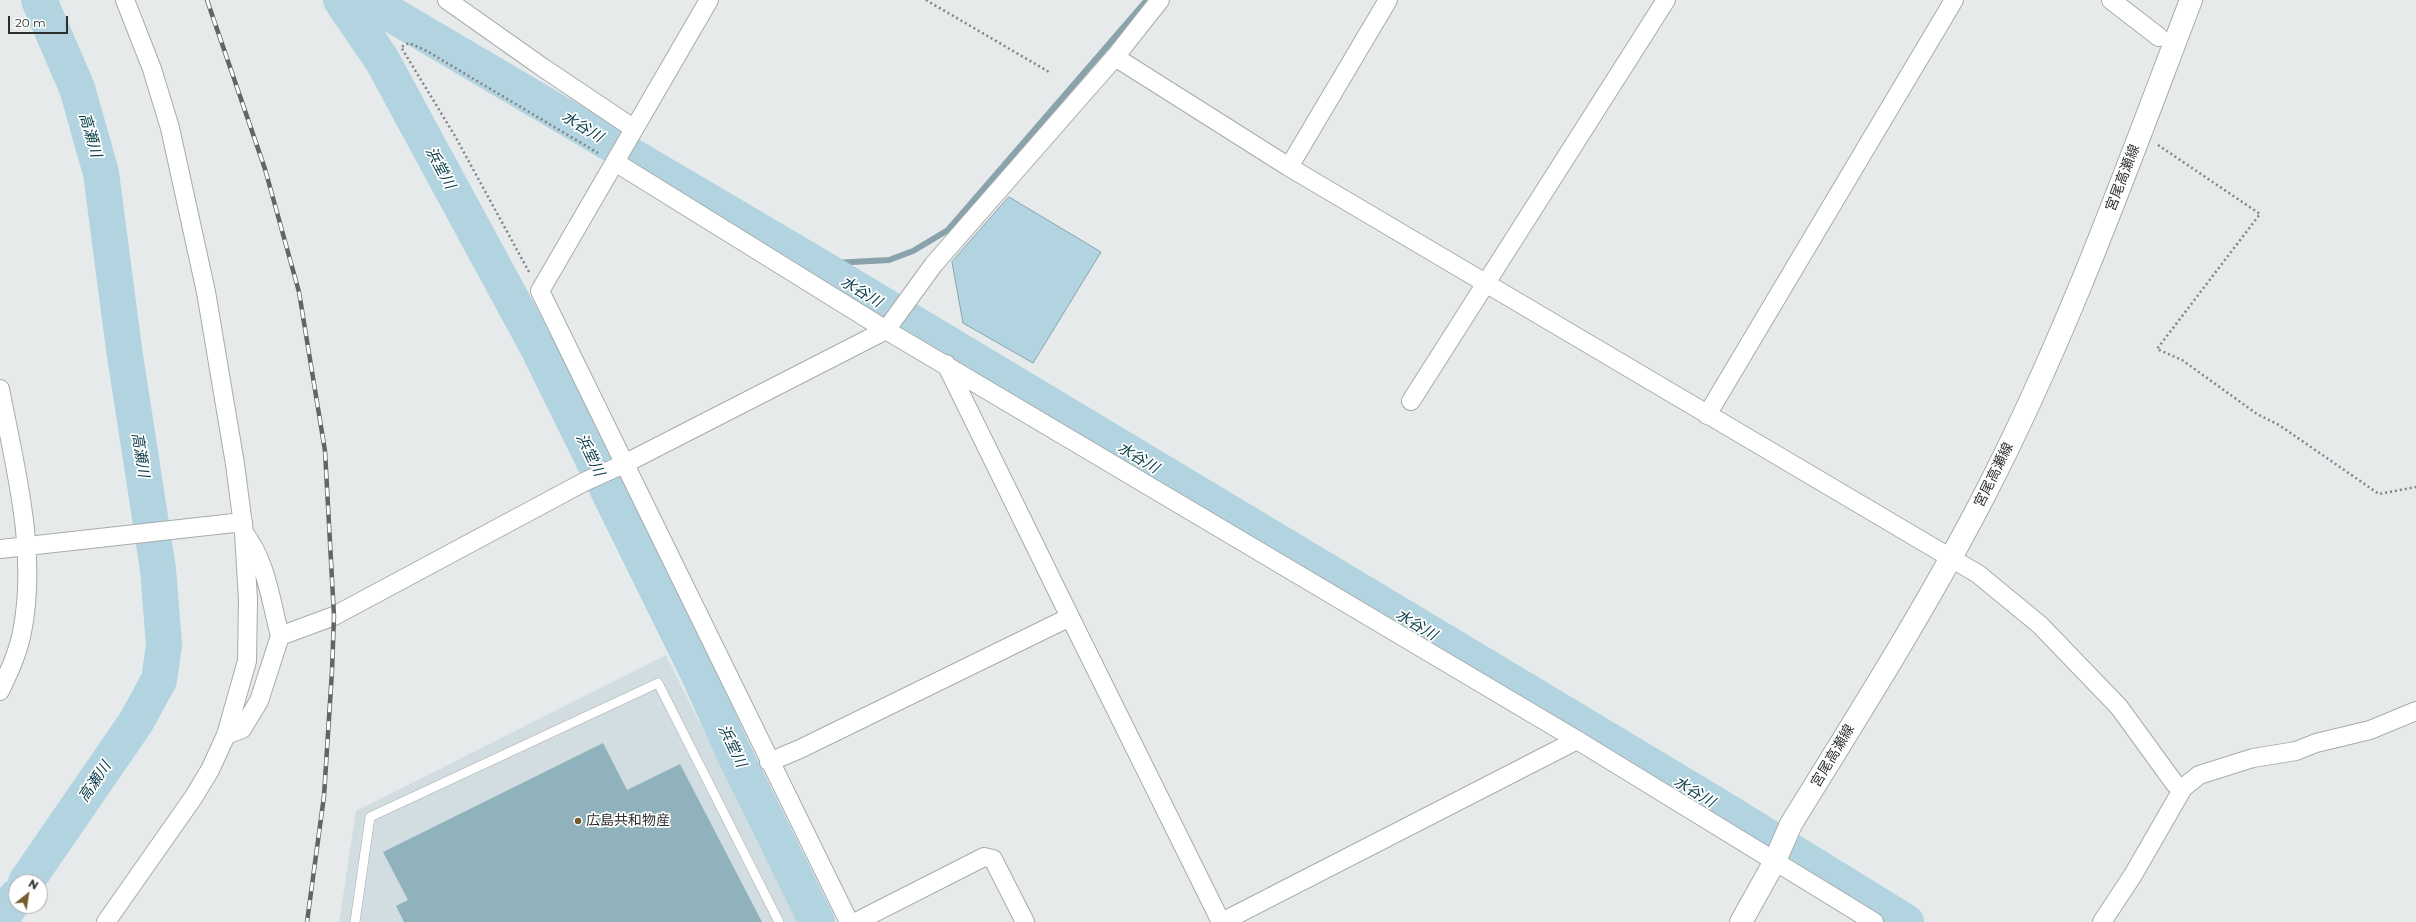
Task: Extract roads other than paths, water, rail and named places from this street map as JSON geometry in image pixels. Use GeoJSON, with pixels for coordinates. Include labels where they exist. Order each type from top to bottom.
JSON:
{"type":"FeatureCollection","features":[{"type":"Feature","properties":{"kind":"main road","name":"宮尾高瀬線"},"geometry":{"type":"LineString","coordinates":[[1741,922],[1775,862],[1791,824],[1951,558],[1984,497],[2058,342],[2191,0]]}},
{"type":"Feature","properties":{"kind":"street"},"geometry":{"type":"LineString","coordinates":[[106,922],[193,798],[210,770],[226,735],[247,660],[248,600],[235,464],[193,229],[180,179],[170,128],[152,69],[125,0]]}},
{"type":"Feature","properties":{"kind":"street"},"geometry":{"type":"LineString","coordinates":[[447,0],[631,132]]}},
{"type":"Feature","properties":{"kind":"street"},"geometry":{"type":"LineString","coordinates":[[709,0],[540,291],[620,465],[848,922]]}},
{"type":"Feature","properties":{"kind":"street"},"geometry":{"type":"LineString","coordinates":[[280,636],[334,616],[584,482],[620,465],[889,326],[934,264],[1115,57],[1160,0]]}},
{"type":"Feature","properties":{"kind":"street"},"geometry":{"type":"LineString","coordinates":[[1289,167],[1388,0]]}},
{"type":"Feature","properties":{"kind":"street"},"geometry":{"type":"LineString","coordinates":[[1410,401],[1666,0]]}},
{"type":"Feature","properties":{"kind":"street"},"geometry":{"type":"LineString","coordinates":[[1707,415],[1954,0]]}},
{"type":"Feature","properties":{"kind":"street"},"geometry":{"type":"LineString","coordinates":[[2111,0],[2159,37]]}},
{"type":"Feature","properties":{"kind":"street"},"geometry":{"type":"LineString","coordinates":[[1115,57],[1289,167],[1484,284],[1978,574],[2040,625],[2119,707],[2175,784],[2183,788]]}},
{"type":"Feature","properties":{"kind":"street"},"geometry":{"type":"LineString","coordinates":[[616,160],[889,326],[946,364],[1578,740],[1874,922]]}},
{"type":"Feature","properties":{"kind":"street"},"geometry":{"type":"LineString","coordinates":[[946,364],[1221,922],[1578,740]]}},
{"type":"Feature","properties":{"kind":"street"},"geometry":{"type":"LineString","coordinates":[[0,389],[19,488],[26,546],[27,589],[22,632],[14,662],[0,691]]}},
{"type":"Feature","properties":{"kind":"street"},"geometry":{"type":"LineString","coordinates":[[0,549],[240,526]]}},
{"type":"Feature","properties":{"kind":"street"},"geometry":{"type":"LineString","coordinates":[[226,735],[242,729],[260,701],[280,636],[254,545],[240,526]]}},
{"type":"Feature","properties":{"kind":"street"},"geometry":{"type":"LineString","coordinates":[[769,762],[807,746],[1070,617]]}},
{"type":"Feature","properties":{"kind":"street"},"geometry":{"type":"LineString","coordinates":[[2102,922],[2133,875],[2183,788],[2199,775],[2253,758],[2296,751],[2316,743],[2370,730],[2416,711]]}},
{"type":"Feature","properties":{"kind":"street"},"geometry":{"type":"LineString","coordinates":[[856,922],[984,857],[993,859],[1025,922]]}},
{"type":"Feature","properties":{"kind":"lane"},"geometry":{"type":"LineString","coordinates":[[355,922],[370,817],[658,683],[779,922]]}},
{"type":"Feature","properties":{"kind":"water"},"geometry":{"type":"Polygon","coordinates":[[[1009,197],[1101,252],[1033,363],[963,323],[952,262],[1009,197]]]}},
{"type":"Feature","properties":{"kind":"waterway","name":"高瀬川"},"geometry":{"type":"LineString","coordinates":[[32,874],[136,722],[159,680],[164,645],[158,569],[124,349],[101,173],[77,88],[39,0]]}},
{"type":"Feature","properties":{"kind":"waterway","name":"浜堂川"},"geometry":{"type":"LineString","coordinates":[[341,0],[382,60],[539,350],[698,673],[732,749],[817,922]]}},
{"type":"Feature","properties":{"kind":"waterway","name":"水谷川"},"geometry":{"type":"LineString","coordinates":[[367,0],[815,264],[1721,808],[1906,922]]}},
{"type":"Feature","properties":{"kind":"waterway"},"geometry":{"type":"LineString","coordinates":[[815,264],[889,260],[913,251],[948,230],[1147,0]]}},
{"type":"Feature","properties":{"kind":"waterway","name":"高瀬川"},"geometry":{"type":"LineString","coordinates":[[0,920],[8,908]]}},
{"type":"Feature","properties":{"kind":"railway"},"geometry":{"type":"LineString","coordinates":[[207,0],[265,169],[299,292],[325,451],[334,616],[332,671],[324,796],[307,922]]}},
{"type":"Feature","properties":{"kind":"place","name":"広島共和物産"},"geometry":{"type":"Point","coordinates":[578,821]}}]}
